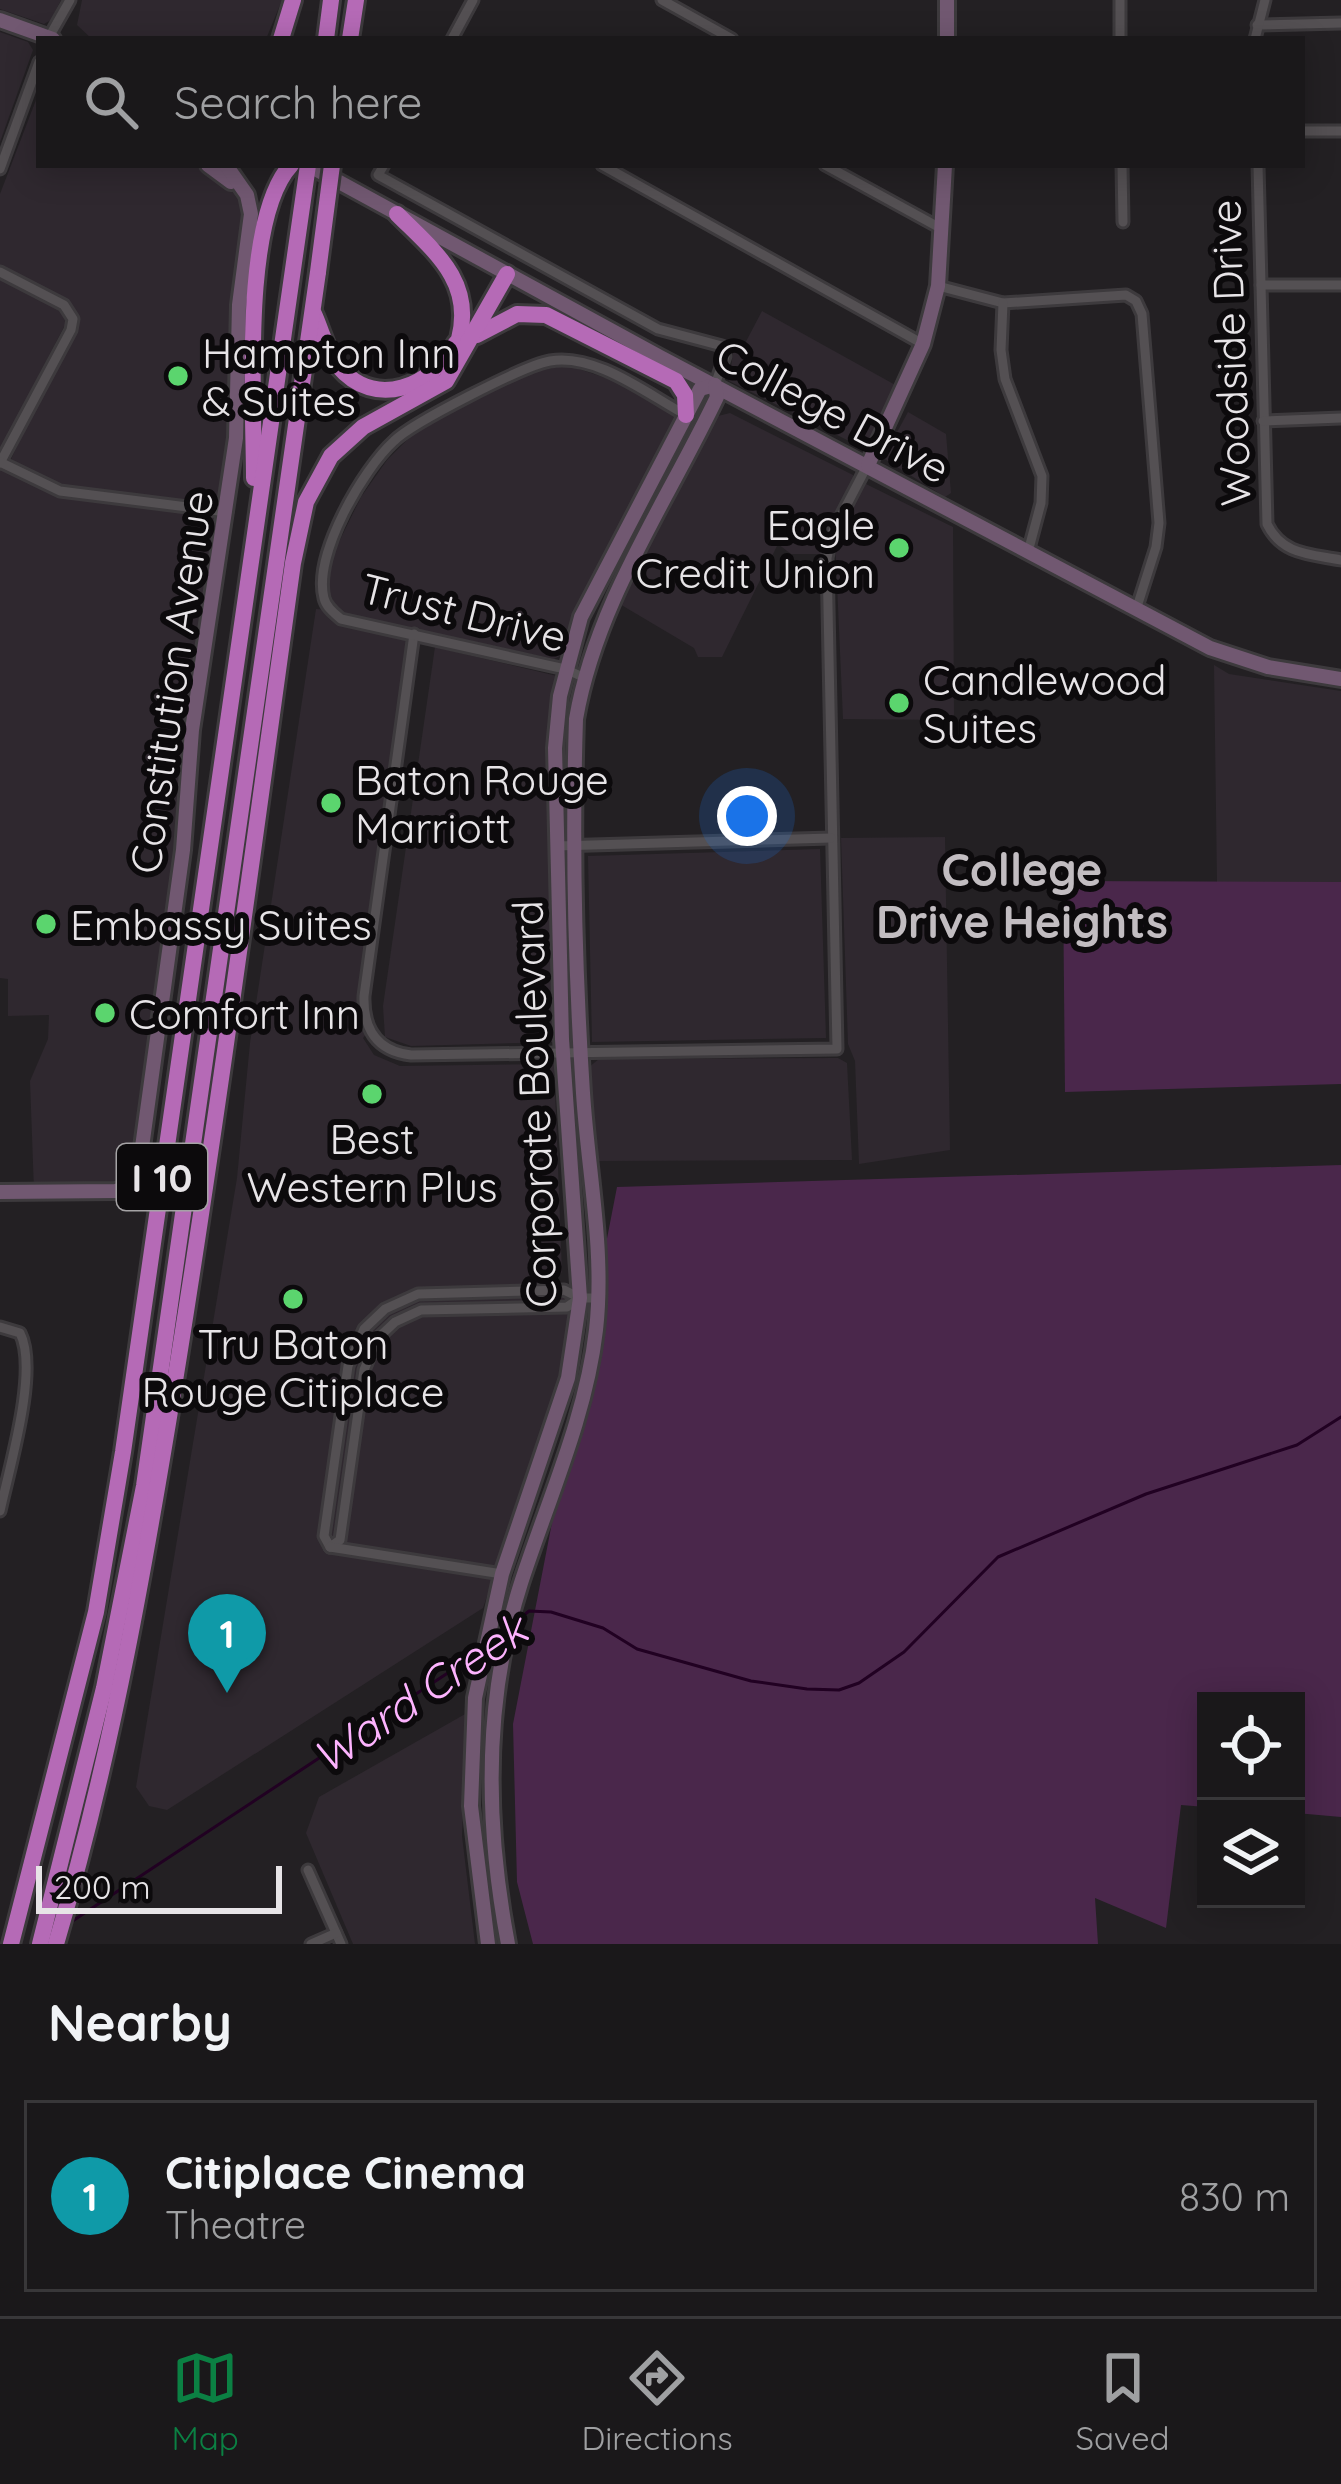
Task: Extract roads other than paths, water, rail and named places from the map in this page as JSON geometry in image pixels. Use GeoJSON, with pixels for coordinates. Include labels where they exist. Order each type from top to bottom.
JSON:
{"type":"FeatureCollection","features":[{"type":"Feature","properties":{"kind":"highway"},"geometry":{"type":"LineString","coordinates":[[282,36],[297,0]]}},
{"type":"Feature","properties":{"kind":"highway"},"geometry":{"type":"LineString","coordinates":[[295,36],[297,0]]}},
{"type":"Feature","properties":{"kind":"highway"},"geometry":{"type":"LineString","coordinates":[[326,36],[331,0]]}},
{"type":"Feature","properties":{"kind":"highway"},"geometry":{"type":"LineString","coordinates":[[350,36],[356,0]]}},
{"type":"Feature","properties":{"kind":"highway"},"geometry":{"type":"LineString","coordinates":[[268,168],[270,208]]}},
{"type":"Feature","properties":{"kind":"highway"},"geometry":{"type":"LineString","coordinates":[[255,533],[254,314],[270,208],[276,186],[289,168]]}},
{"type":"Feature","properties":{"kind":"highway","name":"I 10"},"geometry":{"type":"LineString","coordinates":[[11,1944],[96,1612],[123,1452],[308,168]]}},
{"type":"Feature","properties":{"kind":"highway","name":"I 10"},"geometry":{"type":"LineString","coordinates":[[40,1944],[104,1688],[148,1463],[332,168]]}},
{"type":"Feature","properties":{"kind":"highway"},"geometry":{"type":"LineString","coordinates":[[397,214],[454,274],[463,304],[465,339]]}},
{"type":"Feature","properties":{"kind":"highway"},"geometry":{"type":"LineString","coordinates":[[56,1944],[115,1711],[159,1480],[293,563],[306,502],[341,444],[371,421],[440,387],[452,375],[465,339],[502,272]]}},
{"type":"Feature","properties":{"kind":"highway"},"geometry":{"type":"LineString","coordinates":[[312,310],[337,364],[358,382],[381,389],[408,388],[430,377],[465,339],[504,317],[526,312],[546,315],[676,381],[685,395],[686,415]]}},
{"type":"Feature","properties":{"kind":"street"},"geometry":{"type":"LineString","coordinates":[[51,36],[70,0]]}},
{"type":"Feature","properties":{"kind":"street"},"geometry":{"type":"LineString","coordinates":[[454,36],[473,0]]}},
{"type":"Feature","properties":{"kind":"street"},"geometry":{"type":"LineString","coordinates":[[662,0],[727,36]]}},
{"type":"Feature","properties":{"kind":"street"},"geometry":{"type":"LineString","coordinates":[[946,0],[947,36]]}},
{"type":"Feature","properties":{"kind":"street"},"geometry":{"type":"LineString","coordinates":[[1120,0],[1120,36]]}},
{"type":"Feature","properties":{"kind":"street"},"geometry":{"type":"LineString","coordinates":[[1255,36],[1265,0]]}},
{"type":"Feature","properties":{"kind":"street"},"geometry":{"type":"LineString","coordinates":[[0,20],[44,36]]}},
{"type":"Feature","properties":{"kind":"street"},"geometry":{"type":"LineString","coordinates":[[1256,25],[1341,23]]}},
{"type":"Feature","properties":{"kind":"street"},"geometry":{"type":"LineString","coordinates":[[0,169],[36,70]]}},
{"type":"Feature","properties":{"kind":"street"},"geometry":{"type":"LineString","coordinates":[[1305,131],[1341,131]]}},
{"type":"Feature","properties":{"kind":"street"},"geometry":{"type":"LineString","coordinates":[[212,168],[236,184]]}},
{"type":"Feature","properties":{"kind":"street"},"geometry":{"type":"LineString","coordinates":[[224,168],[236,184]]}},
{"type":"Feature","properties":{"kind":"street","name":"College Drive"},"geometry":{"type":"LineString","coordinates":[[313,168],[1136,610],[1235,658],[1341,679]]}},
{"type":"Feature","properties":{"kind":"street"},"geometry":{"type":"LineString","coordinates":[[607,168],[923,344]]}},
{"type":"Feature","properties":{"kind":"street"},"geometry":{"type":"LineString","coordinates":[[830,168],[942,229]]}},
{"type":"Feature","properties":{"kind":"street"},"geometry":{"type":"LineString","coordinates":[[414,634],[364,996],[365,1021],[377,1041],[398,1053],[411,1054],[837,1049],[827,558],[832,533],[923,344],[938,286],[945,168]]}},
{"type":"Feature","properties":{"kind":"street"},"geometry":{"type":"LineString","coordinates":[[1123,168],[1123,222]]}},
{"type":"Feature","properties":{"kind":"street","name":"Woodside Drive"},"geometry":{"type":"LineString","coordinates":[[1258,168],[1267,524],[1286,549],[1341,560]]}},
{"type":"Feature","properties":{"kind":"street"},"geometry":{"type":"LineString","coordinates":[[381,170],[658,329],[722,346],[725,356],[715,385]]}},
{"type":"Feature","properties":{"kind":"street","name":"Constitution Avenue"},"geometry":{"type":"LineString","coordinates":[[0,1192],[116,1191],[131,1186],[139,1169],[183,850],[192,730],[236,438],[239,305],[251,214],[236,184]]}},
{"type":"Feature","properties":{"kind":"street"},"geometry":{"type":"LineString","coordinates":[[0,272],[64,305],[73,319],[0,462],[62,491],[226,512]]}},
{"type":"Feature","properties":{"kind":"street"},"geometry":{"type":"LineString","coordinates":[[1262,285],[1341,285]]}},
{"type":"Feature","properties":{"kind":"street"},"geometry":{"type":"LineString","coordinates":[[938,286],[1003,303],[1126,295],[1136,301],[1142,314],[1159,523],[1136,610]]}},
{"type":"Feature","properties":{"kind":"street"},"geometry":{"type":"LineString","coordinates":[[1003,303],[1005,379],[1042,476],[1041,503],[1028,553]]}},
{"type":"Feature","properties":{"kind":"street","name":"Trust Drive"},"geometry":{"type":"LineString","coordinates":[[583,676],[341,619],[323,596],[326,569],[347,505],[388,447],[422,420],[551,360],[597,367],[686,415]]}},
{"type":"Feature","properties":{"kind":"street","name":"Corporate Boulevard"},"geometry":{"type":"LineString","coordinates":[[488,1944],[471,1806],[475,1698],[500,1581],[568,1378],[580,1298],[563,1053],[555,748],[560,696],[580,617],[606,562],[700,388],[715,385],[717,397],[610,609],[583,676],[576,719],[581,1053],[598,1245],[598,1298],[583,1394],[528,1563],[497,1678],[491,1790],[494,1850],[508,1944]]}},
{"type":"Feature","properties":{"kind":"street"},"geometry":{"type":"LineString","coordinates":[[1263,421],[1341,418]]}},
{"type":"Feature","properties":{"kind":"street"},"geometry":{"type":"LineString","coordinates":[[652,476],[668,493]]}},
{"type":"Feature","properties":{"kind":"street"},"geometry":{"type":"LineString","coordinates":[[620,535],[624,560],[631,566]]}},
{"type":"Feature","properties":{"kind":"street"},"geometry":{"type":"LineString","coordinates":[[606,562],[616,572],[610,609]]}},
{"type":"Feature","properties":{"kind":"street"},"geometry":{"type":"LineString","coordinates":[[560,696],[570,702],[576,719]]}},
{"type":"Feature","properties":{"kind":"street"},"geometry":{"type":"LineString","coordinates":[[557,846],[831,838]]}},
{"type":"Feature","properties":{"kind":"street"},"geometry":{"type":"LineString","coordinates":[[559,930],[567,931],[579,948]]}},
{"type":"Feature","properties":{"kind":"street"},"geometry":{"type":"LineString","coordinates":[[330,1547],[324,1536],[351,1359],[364,1329],[396,1303],[418,1294],[564,1290],[580,1298],[598,1298]]}},
{"type":"Feature","properties":{"kind":"street"},"geometry":{"type":"LineString","coordinates":[[487,1291],[487,1308]]}},
{"type":"Feature","properties":{"kind":"street"},"geometry":{"type":"LineString","coordinates":[[330,1547],[340,1540],[366,1364],[377,1339],[405,1316],[421,1310],[567,1306],[580,1298]]}},
{"type":"Feature","properties":{"kind":"street"},"geometry":{"type":"LineString","coordinates":[[396,1303],[405,1316]]}},
{"type":"Feature","properties":{"kind":"street"},"geometry":{"type":"LineString","coordinates":[[0,1327],[20,1333],[26,1349],[25,1379],[0,1511]]}},
{"type":"Feature","properties":{"kind":"street"},"geometry":{"type":"LineString","coordinates":[[351,1359],[366,1364]]}},
{"type":"Feature","properties":{"kind":"street"},"geometry":{"type":"LineString","coordinates":[[338,1454],[354,1456]]}},
{"type":"Feature","properties":{"kind":"street"},"geometry":{"type":"LineString","coordinates":[[330,1547],[500,1581]]}},
{"type":"Feature","properties":{"kind":"street"},"geometry":{"type":"LineString","coordinates":[[308,1870],[338,1939],[311,1944]]}},
{"type":"Feature","properties":{"kind":"waterway","name":"Ward Creek"},"geometry":{"type":"LineString","coordinates":[[518,1620],[529,1611],[551,1612],[603,1628],[637,1649],[751,1681],[839,1690],[859,1683],[904,1652],[998,1557],[1146,1494],[1297,1445],[1341,1417]]}},
{"type":"Feature","properties":{"kind":"waterway","name":"Ward Creek"},"geometry":{"type":"LineString","coordinates":[[71,1922],[478,1653]]}},
{"type":"Feature","properties":{"kind":"place","name":"Hampton Inn & Suites"},"geometry":{"type":"Point","coordinates":[178,376]}},
{"type":"Feature","properties":{"kind":"place","name":"Eagle Credit Union"},"geometry":{"type":"Point","coordinates":[899,548]}},
{"type":"Feature","properties":{"kind":"place","name":"Candlewood Suites"},"geometry":{"type":"Point","coordinates":[899,703]}},
{"type":"Feature","properties":{"kind":"place","name":"Baton Rouge Marriott"},"geometry":{"type":"Point","coordinates":[331,803]}},
{"type":"Feature","properties":{"kind":"place","name":"Embassy Suites"},"geometry":{"type":"Point","coordinates":[46,924]}},
{"type":"Feature","properties":{"kind":"place","name":"Comfort Inn"},"geometry":{"type":"Point","coordinates":[105,1013]}},
{"type":"Feature","properties":{"kind":"place","name":"Best Western Plus"},"geometry":{"type":"Point","coordinates":[372,1094]}},
{"type":"Feature","properties":{"kind":"place","name":"Tru Baton Rouge Citiplace"},"geometry":{"type":"Point","coordinates":[293,1299]}},
{"type":"Feature","properties":{"kind":"place","name":"Citiplace Cinema"},"geometry":{"type":"Point","coordinates":[227,1693]}},
{"type":"Feature","properties":{"kind":"district","name":"College Drive Heights"},"geometry":{"type":"Point","coordinates":[1022,895]}}]}
